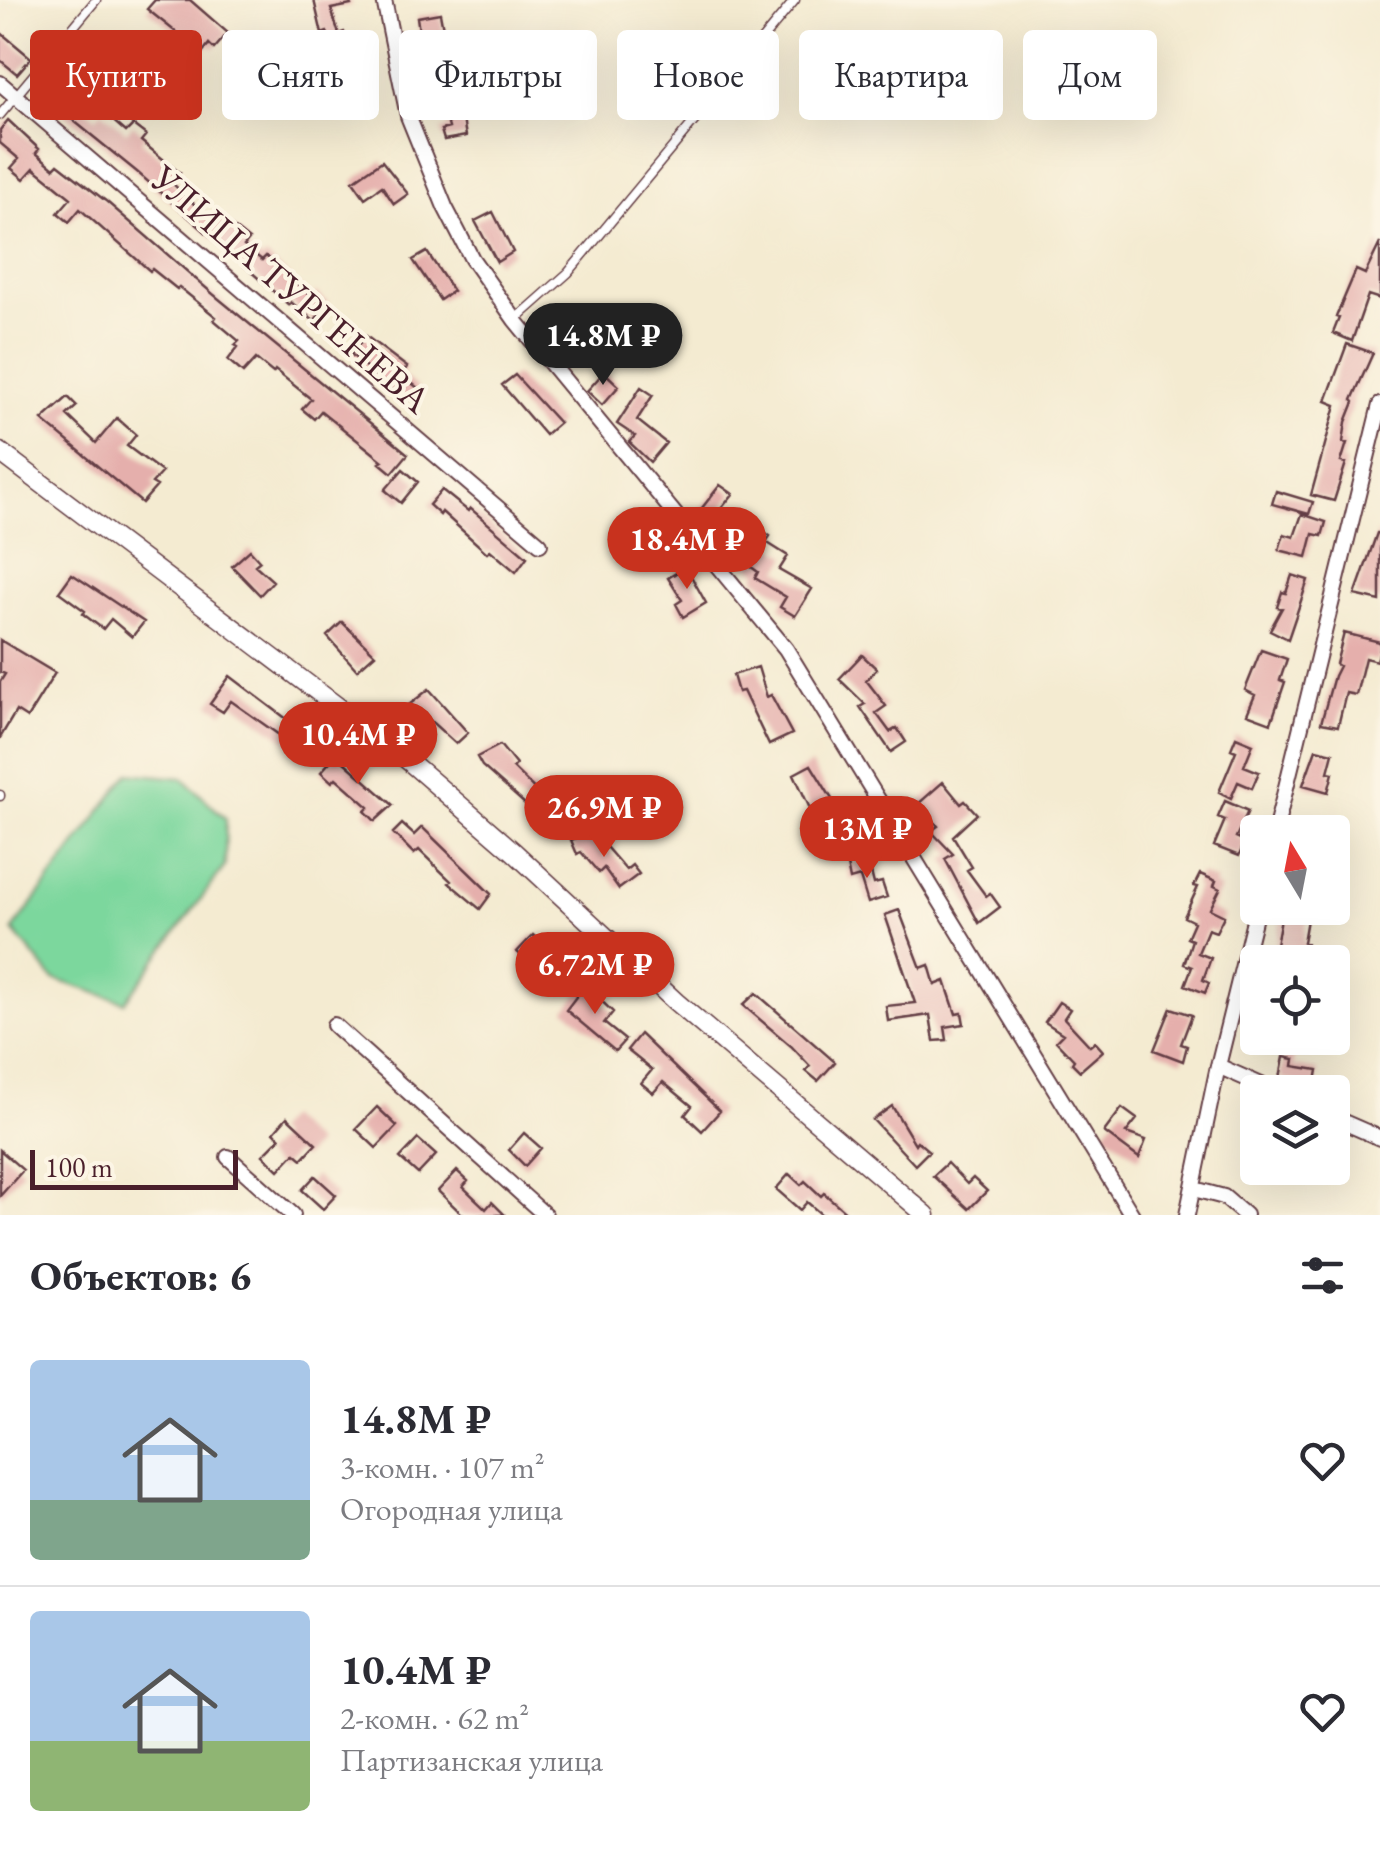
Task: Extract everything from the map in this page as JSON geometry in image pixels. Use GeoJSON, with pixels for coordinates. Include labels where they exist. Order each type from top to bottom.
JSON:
{"type":"FeatureCollection","features":[{"type":"Feature","properties":{"kind":"street"},"geometry":{"type":"LineString","coordinates":[[384,0],[408,116],[445,207],[472,259],[516,320],[786,650],[1132,1215]]}},
{"type":"Feature","properties":{"kind":"street","name":"УЛИЦА ТУРГЕНЕВА"},"geometry":{"type":"LineString","coordinates":[[0,83],[540,544]]}},
{"type":"Feature","properties":{"kind":"street"},"geometry":{"type":"LineString","coordinates":[[1279,815],[1380,405]]}},
{"type":"Feature","properties":{"kind":"street"},"geometry":{"type":"LineString","coordinates":[[0,452],[402,756],[514,852],[676,1002],[926,1215]]}},
{"type":"Feature","properties":{"kind":"street"},"geometry":{"type":"LineString","coordinates":[[1187,1215],[1253,925]]}},
{"type":"Feature","properties":{"kind":"street"},"geometry":{"type":"LineString","coordinates":[[334,1025],[545,1215]]}},
{"type":"Feature","properties":{"kind":"street"},"geometry":{"type":"LineString","coordinates":[[1218,1066],[1240,1076]]}},
{"type":"Feature","properties":{"kind":"street"},"geometry":{"type":"LineString","coordinates":[[1350,1125],[1380,1138]]}},
{"type":"Feature","properties":{"kind":"street"},"geometry":{"type":"LineString","coordinates":[[228,1157],[293,1215]]}},
{"type":"Feature","properties":{"kind":"street"},"geometry":{"type":"LineString","coordinates":[[1194,1189],[1224,1197],[1244,1215]]}},
{"type":"Feature","properties":{"kind":"lane"},"geometry":{"type":"LineString","coordinates":[[0,114],[96,0]]}},
{"type":"Feature","properties":{"kind":"lane"},"geometry":{"type":"LineString","coordinates":[[516,320],[568,273],[795,0]]}},
{"type":"Feature","properties":{"kind":"green space"},"geometry":{"type":"Polygon","coordinates":[[[129,773],[183,778],[226,819],[225,866],[125,1002],[53,979],[13,930],[129,773]]]}},
{"type":"Feature","properties":{"kind":"building"},"geometry":{"type":"Polygon","coordinates":[[[155,0],[190,0],[225,30],[222,40],[214,49],[209,44],[202,53],[202,30],[173,30],[147,9],[155,0]]]}},
{"type":"Feature","properties":{"kind":"building"},"geometry":{"type":"Polygon","coordinates":[[[314,0],[350,0],[351,5],[331,9],[338,30],[321,30],[314,0]]]}},
{"type":"Feature","properties":{"kind":"building"},"geometry":{"type":"Polygon","coordinates":[[[440,13],[443,30],[419,30],[417,17],[440,13]]]}},
{"type":"Feature","properties":{"kind":"building"},"geometry":{"type":"Polygon","coordinates":[[[0,32],[30,57],[17,74],[0,60],[0,32]]]}},
{"type":"Feature","properties":{"kind":"building"},"geometry":{"type":"Polygon","coordinates":[[[8,120],[39,149],[36,153],[54,168],[58,164],[107,202],[408,454],[392,473],[380,463],[383,461],[321,411],[314,419],[302,409],[311,399],[275,370],[273,373],[256,359],[243,373],[228,360],[239,341],[214,320],[216,317],[179,287],[150,271],[80,209],[69,222],[58,213],[71,198],[34,168],[24,179],[11,168],[19,159],[0,143],[0,130],[8,120]]]}},
{"type":"Feature","properties":{"kind":"building"},"geometry":{"type":"Polygon","coordinates":[[[73,120],[112,120],[126,132],[133,125],[146,135],[141,141],[180,173],[172,183],[195,205],[214,221],[218,215],[249,240],[244,246],[262,260],[266,256],[312,297],[316,293],[328,303],[314,321],[291,302],[289,305],[73,120]]]}},
{"type":"Feature","properties":{"kind":"building"},"geometry":{"type":"Polygon","coordinates":[[[447,120],[463,120],[466,136],[444,140],[441,130],[449,128],[447,120]]]}},
{"type":"Feature","properties":{"kind":"building"},"geometry":{"type":"Polygon","coordinates":[[[382,161],[408,194],[394,204],[382,186],[365,198],[353,181],[382,161]]]}},
{"type":"Feature","properties":{"kind":"building"},"geometry":{"type":"Polygon","coordinates":[[[493,212],[513,252],[497,262],[475,221],[493,212]]]}},
{"type":"Feature","properties":{"kind":"building"},"geometry":{"type":"Polygon","coordinates":[[[1380,243],[1380,299],[1368,295],[1352,341],[1333,333],[1339,318],[1336,317],[1356,270],[1365,274],[1380,243]]]}},
{"type":"Feature","properties":{"kind":"building"},"geometry":{"type":"Polygon","coordinates":[[[427,252],[453,291],[440,300],[413,260],[427,252]]]}},
{"type":"Feature","properties":{"kind":"building"},"geometry":{"type":"Polygon","coordinates":[[[565,311],[574,321],[560,334],[580,355],[567,367],[542,332],[565,311]]]}},
{"type":"Feature","properties":{"kind":"building"},"geometry":{"type":"Polygon","coordinates":[[[366,336],[407,367],[401,375],[418,388],[406,402],[351,354],[366,336]]]}},
{"type":"Feature","properties":{"kind":"building"},"geometry":{"type":"Polygon","coordinates":[[[1347,344],[1373,353],[1346,422],[1343,442],[1347,443],[1341,462],[1346,463],[1334,501],[1311,495],[1336,405],[1326,401],[1347,344]]]}},
{"type":"Feature","properties":{"kind":"building"},"geometry":{"type":"Polygon","coordinates":[[[604,372],[619,386],[602,405],[587,391],[604,372]]]}},
{"type":"Feature","properties":{"kind":"building"},"geometry":{"type":"Polygon","coordinates":[[[515,375],[559,423],[545,435],[502,385],[515,375]]]}},
{"type":"Feature","properties":{"kind":"building"},"geometry":{"type":"Polygon","coordinates":[[[641,387],[653,395],[637,420],[666,443],[650,462],[629,442],[635,436],[617,424],[641,387]]]}},
{"type":"Feature","properties":{"kind":"building"},"geometry":{"type":"Polygon","coordinates":[[[68,397],[77,406],[67,415],[96,443],[117,418],[136,435],[127,446],[162,472],[152,483],[157,486],[142,503],[42,420],[68,397]]]}},
{"type":"Feature","properties":{"kind":"building"},"geometry":{"type":"Polygon","coordinates":[[[403,469],[418,482],[401,503],[385,490],[403,469]]]}},
{"type":"Feature","properties":{"kind":"building"},"geometry":{"type":"Polygon","coordinates":[[[720,485],[733,494],[721,509],[739,526],[726,541],[698,513],[720,485]]]}},
{"type":"Feature","properties":{"kind":"building"},"geometry":{"type":"Polygon","coordinates":[[[442,490],[468,511],[470,508],[527,557],[516,572],[429,505],[442,490]]]}},
{"type":"Feature","properties":{"kind":"building"},"geometry":{"type":"Polygon","coordinates":[[[1276,491],[1313,502],[1309,514],[1272,504],[1276,491]]]}},
{"type":"Feature","properties":{"kind":"building"},"geometry":{"type":"Polygon","coordinates":[[[1302,514],[1326,522],[1322,536],[1313,534],[1307,557],[1279,550],[1284,534],[1294,537],[1302,514]]]}},
{"type":"Feature","properties":{"kind":"building"},"geometry":{"type":"Polygon","coordinates":[[[760,529],[770,536],[766,542],[788,556],[779,570],[812,589],[795,616],[780,607],[786,597],[755,578],[758,572],[739,558],[760,529]]]}},
{"type":"Feature","properties":{"kind":"building"},"geometry":{"type":"Polygon","coordinates":[[[1380,533],[1380,601],[1355,595],[1380,533]]]}},
{"type":"Feature","properties":{"kind":"building"},"geometry":{"type":"Polygon","coordinates":[[[250,550],[260,561],[255,565],[273,581],[260,595],[232,566],[250,550]]]}},
{"type":"Feature","properties":{"kind":"building"},"geometry":{"type":"Polygon","coordinates":[[[686,567],[706,603],[683,617],[676,604],[682,600],[668,578],[686,567]]]}},
{"type":"Feature","properties":{"kind":"building"},"geometry":{"type":"Polygon","coordinates":[[[72,574],[144,622],[132,637],[111,619],[103,629],[59,592],[72,574]]]}},
{"type":"Feature","properties":{"kind":"building"},"geometry":{"type":"Polygon","coordinates":[[[1292,575],[1308,580],[1288,639],[1270,630],[1292,575]]]}},
{"type":"Feature","properties":{"kind":"building"},"geometry":{"type":"Polygon","coordinates":[[[342,622],[375,654],[357,670],[327,636],[342,622]]]}},
{"type":"Feature","properties":{"kind":"building"},"geometry":{"type":"Polygon","coordinates":[[[1344,633],[1380,642],[1380,649],[1377,661],[1365,658],[1356,695],[1346,693],[1338,726],[1321,723],[1339,666],[1336,664],[1344,633]]]}},
{"type":"Feature","properties":{"kind":"building"},"geometry":{"type":"Polygon","coordinates":[[[0,640],[55,673],[27,718],[16,711],[0,738],[0,682],[5,674],[0,672],[0,640]]]}},
{"type":"Feature","properties":{"kind":"building"},"geometry":{"type":"Polygon","coordinates":[[[1261,650],[1287,659],[1280,680],[1285,682],[1271,723],[1247,714],[1255,695],[1245,690],[1261,650]]]}},
{"type":"Feature","properties":{"kind":"building"},"geometry":{"type":"Polygon","coordinates":[[[862,655],[877,669],[866,680],[886,706],[876,713],[890,732],[897,728],[906,742],[891,752],[860,707],[865,704],[839,679],[862,655]]]}},
{"type":"Feature","properties":{"kind":"building"},"geometry":{"type":"Polygon","coordinates":[[[758,667],[767,697],[771,695],[792,734],[769,745],[743,691],[738,692],[733,675],[758,667]]]}},
{"type":"Feature","properties":{"kind":"building"},"geometry":{"type":"Polygon","coordinates":[[[230,676],[300,729],[289,742],[231,701],[223,712],[210,704],[230,676]]]}},
{"type":"Feature","properties":{"kind":"building"},"geometry":{"type":"Polygon","coordinates":[[[429,689],[468,733],[456,744],[409,705],[429,689]]]}},
{"type":"Feature","properties":{"kind":"building"},"geometry":{"type":"Polygon","coordinates":[[[1236,737],[1253,744],[1244,766],[1259,772],[1252,788],[1238,782],[1231,798],[1219,792],[1236,751],[1231,749],[1236,737]]]}},
{"type":"Feature","properties":{"kind":"building"},"geometry":{"type":"Polygon","coordinates":[[[500,745],[516,765],[513,768],[555,809],[543,820],[482,766],[477,757],[500,745]]]}},
{"type":"Feature","properties":{"kind":"building"},"geometry":{"type":"Polygon","coordinates":[[[1316,749],[1333,753],[1328,792],[1303,785],[1316,749]]]}},
{"type":"Feature","properties":{"kind":"building"},"geometry":{"type":"Polygon","coordinates":[[[336,755],[393,805],[375,821],[365,811],[369,807],[336,778],[332,782],[321,772],[336,755]]]}},
{"type":"Feature","properties":{"kind":"building"},"geometry":{"type":"Polygon","coordinates":[[[811,765],[835,804],[812,813],[794,774],[811,765]]]}},
{"type":"Feature","properties":{"kind":"building"},"geometry":{"type":"Polygon","coordinates":[[[943,782],[961,804],[965,801],[977,814],[953,836],[972,867],[967,870],[986,896],[990,893],[1000,907],[979,923],[945,859],[953,854],[931,831],[938,826],[918,804],[943,782]]]}},
{"type":"Feature","properties":{"kind":"building"},"geometry":{"type":"Polygon","coordinates":[[[1225,801],[1248,811],[1240,815],[1236,837],[1240,839],[1239,856],[1214,846],[1225,820],[1218,817],[1225,801]]]}},
{"type":"Feature","properties":{"kind":"building"},"geometry":{"type":"Polygon","coordinates":[[[402,824],[414,835],[422,827],[491,894],[480,909],[419,850],[414,854],[393,833],[402,824]]]}},
{"type":"Feature","properties":{"kind":"building"},"geometry":{"type":"Polygon","coordinates":[[[592,832],[600,851],[606,847],[626,870],[632,865],[639,874],[619,889],[604,868],[599,873],[581,852],[577,854],[571,840],[592,832]]]}},
{"type":"Feature","properties":{"kind":"building"},"geometry":{"type":"Polygon","coordinates":[[[868,860],[874,884],[882,882],[887,897],[868,903],[860,877],[850,880],[847,865],[868,860]]]}},
{"type":"Feature","properties":{"kind":"building"},"geometry":{"type":"Polygon","coordinates":[[[1200,874],[1216,881],[1214,886],[1220,889],[1210,909],[1224,916],[1216,932],[1208,929],[1198,953],[1211,958],[1203,980],[1209,983],[1205,993],[1185,985],[1192,967],[1184,964],[1192,940],[1187,938],[1194,922],[1184,917],[1200,874]]]}},
{"type":"Feature","properties":{"kind":"building"},"geometry":{"type":"Polygon","coordinates":[[[899,910],[921,968],[929,965],[935,985],[945,981],[956,1014],[962,1013],[964,1024],[945,1027],[947,1040],[934,1041],[930,1015],[888,1021],[886,1006],[915,1003],[885,915],[899,910]]]}},
{"type":"Feature","properties":{"kind":"building"},"geometry":{"type":"Polygon","coordinates":[[[1280,925],[1306,925],[1303,942],[1307,945],[1276,945],[1280,925]]]}},
{"type":"Feature","properties":{"kind":"building"},"geometry":{"type":"Polygon","coordinates":[[[533,935],[553,954],[537,970],[517,952],[533,935]]]}},
{"type":"Feature","properties":{"kind":"building"},"geometry":{"type":"Polygon","coordinates":[[[585,985],[613,1012],[604,1023],[625,1040],[615,1051],[566,1010],[585,985]]]}},
{"type":"Feature","properties":{"kind":"building"},"geometry":{"type":"Polygon","coordinates":[[[756,993],[835,1062],[818,1081],[806,1071],[810,1066],[791,1046],[743,1005],[756,993]]]}},
{"type":"Feature","properties":{"kind":"building"},"geometry":{"type":"Polygon","coordinates":[[[1059,1002],[1070,1009],[1064,1018],[1090,1046],[1095,1042],[1103,1051],[1080,1071],[1056,1041],[1063,1034],[1045,1022],[1059,1002]]]}},
{"type":"Feature","properties":{"kind":"building"},"geometry":{"type":"Polygon","coordinates":[[[1171,1008],[1192,1015],[1181,1044],[1187,1046],[1183,1061],[1154,1050],[1171,1008]]]}},
{"type":"Feature","properties":{"kind":"building"},"geometry":{"type":"Polygon","coordinates":[[[640,1034],[720,1111],[702,1131],[685,1115],[692,1106],[663,1082],[653,1093],[641,1083],[652,1070],[627,1050],[640,1034]]]}},
{"type":"Feature","properties":{"kind":"building"},"geometry":{"type":"Polygon","coordinates":[[[1284,1057],[1294,1059],[1293,1066],[1318,1070],[1317,1075],[1281,1075],[1284,1057]]]}},
{"type":"Feature","properties":{"kind":"building"},"geometry":{"type":"Polygon","coordinates":[[[892,1106],[915,1144],[917,1141],[929,1151],[915,1165],[873,1120],[892,1106]]]}},
{"type":"Feature","properties":{"kind":"building"},"geometry":{"type":"Polygon","coordinates":[[[377,1107],[397,1126],[376,1148],[356,1129],[377,1107]]]}},
{"type":"Feature","properties":{"kind":"building"},"geometry":{"type":"Polygon","coordinates":[[[1122,1108],[1137,1119],[1126,1133],[1146,1140],[1139,1158],[1104,1132],[1122,1108]]]}},
{"type":"Feature","properties":{"kind":"building"},"geometry":{"type":"Polygon","coordinates":[[[287,1117],[316,1144],[302,1159],[295,1153],[279,1170],[263,1155],[280,1138],[274,1132],[287,1117]]]}},
{"type":"Feature","properties":{"kind":"building"},"geometry":{"type":"Polygon","coordinates":[[[524,1133],[541,1148],[525,1166],[509,1150],[524,1133]]]}},
{"type":"Feature","properties":{"kind":"building"},"geometry":{"type":"Polygon","coordinates":[[[418,1139],[436,1155],[418,1174],[400,1158],[418,1139]]]}},
{"type":"Feature","properties":{"kind":"building"},"geometry":{"type":"Polygon","coordinates":[[[0,1150],[23,1170],[0,1196],[0,1150]]]}},
{"type":"Feature","properties":{"kind":"building"},"geometry":{"type":"Polygon","coordinates":[[[947,1163],[967,1184],[973,1178],[987,1191],[969,1209],[933,1176],[947,1163]]]}},
{"type":"Feature","properties":{"kind":"building"},"geometry":{"type":"Polygon","coordinates":[[[457,1171],[468,1181],[463,1187],[486,1209],[492,1202],[505,1215],[463,1215],[438,1191],[457,1171]]]}},
{"type":"Feature","properties":{"kind":"building"},"geometry":{"type":"Polygon","coordinates":[[[789,1174],[801,1185],[805,1181],[821,1196],[824,1193],[849,1215],[822,1215],[807,1202],[800,1210],[776,1189],[789,1174]]]}},
{"type":"Feature","properties":{"kind":"building"},"geometry":{"type":"Polygon","coordinates":[[[315,1176],[336,1195],[323,1209],[302,1190],[315,1176]]]}}]}
